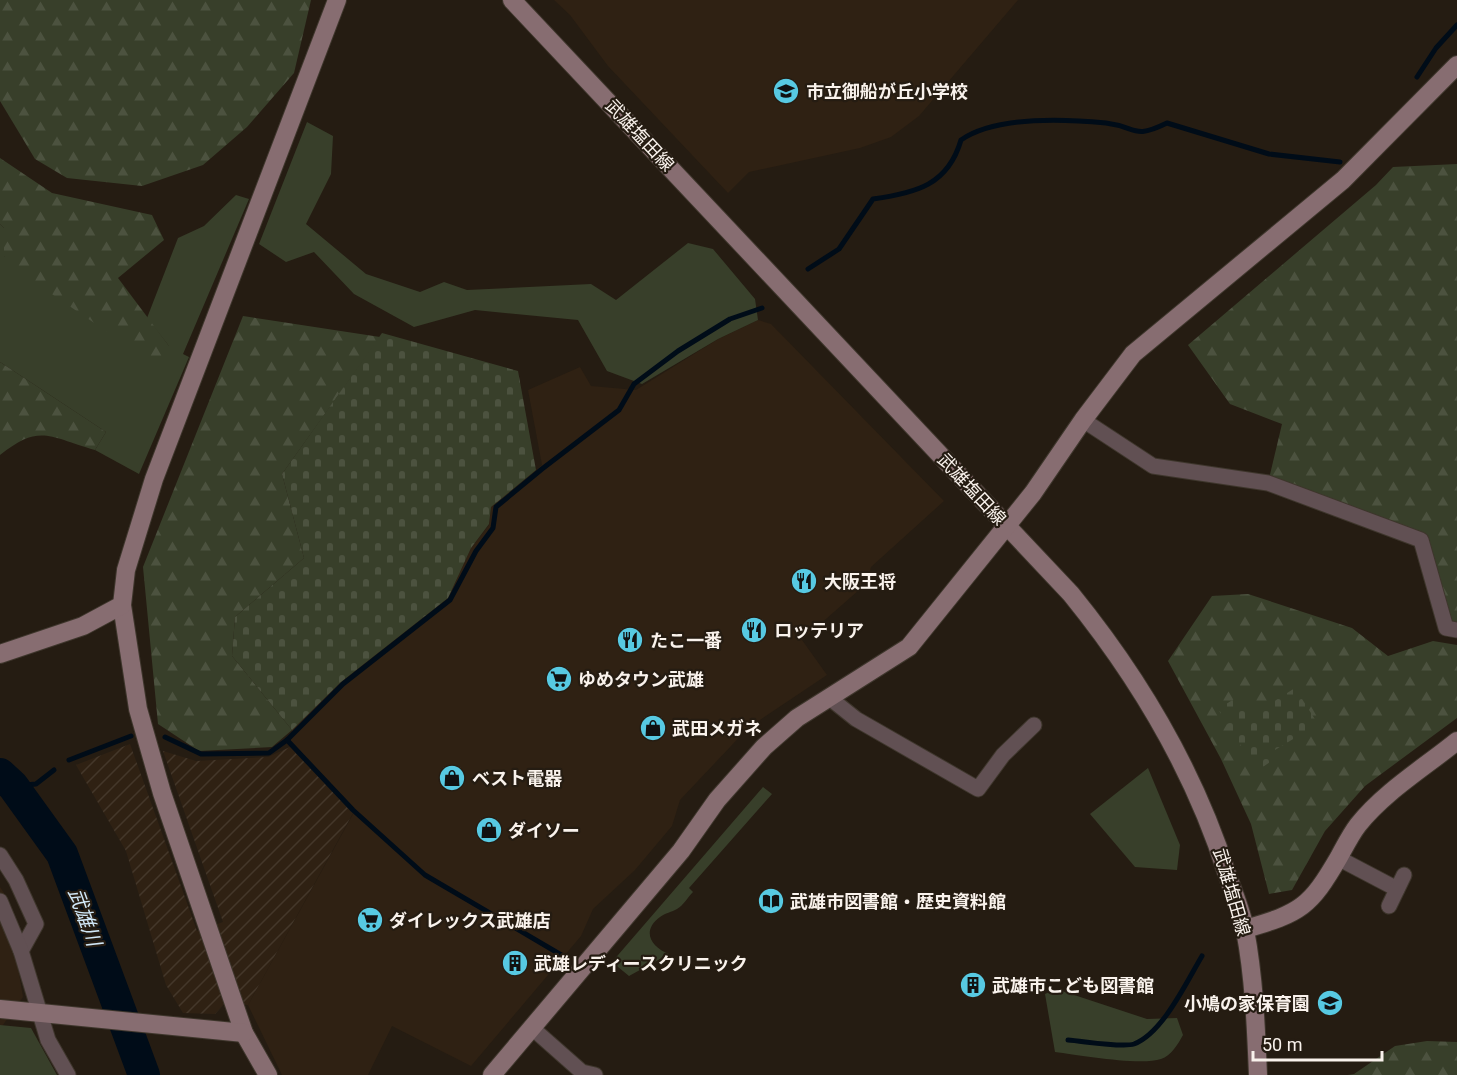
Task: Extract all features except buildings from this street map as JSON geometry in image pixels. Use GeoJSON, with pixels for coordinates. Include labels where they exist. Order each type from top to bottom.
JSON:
{"type":"FeatureCollection","features":[{"type":"Feature","properties":{"kind":"street"},"geometry":{"type":"LineString","coordinates":[[268,1075],[244,1033],[162,793],[138,709],[122,605],[126,570],[154,479],[337,0]]}},
{"type":"Feature","properties":{"kind":"street","name":"武雄塩田線"},"geometry":{"type":"LineString","coordinates":[[512,0],[1006,526],[1087,615],[1130,672],[1170,738],[1210,821],[1245,929],[1256,1027],[1258,1075]]}},
{"type":"Feature","properties":{"kind":"street"},"geometry":{"type":"LineString","coordinates":[[492,1075],[681,851],[717,800],[764,747],[797,718],[831,699],[909,647],[1033,493],[1083,420],[1133,354],[1343,180],[1454,74]]}},
{"type":"Feature","properties":{"kind":"street"},"geometry":{"type":"LineString","coordinates":[[1083,420],[1152,466],[1268,483],[1421,540],[1446,628],[1457,630]]}},
{"type":"Feature","properties":{"kind":"street"},"geometry":{"type":"LineString","coordinates":[[0,654],[83,626],[122,605]]}},
{"type":"Feature","properties":{"kind":"street"},"geometry":{"type":"LineString","coordinates":[[831,699],[856,719],[978,789],[1003,755],[1034,725]]}},
{"type":"Feature","properties":{"kind":"street"},"geometry":{"type":"LineString","coordinates":[[1245,929],[1289,916],[1306,905],[1321,889],[1358,825],[1457,741]]}},
{"type":"Feature","properties":{"kind":"street"},"geometry":{"type":"LineString","coordinates":[[0,855],[16,880],[36,924],[21,951]]}},
{"type":"Feature","properties":{"kind":"street"},"geometry":{"type":"LineString","coordinates":[[1338,858],[1401,882],[1389,906]]}},
{"type":"Feature","properties":{"kind":"street"},"geometry":{"type":"LineString","coordinates":[[0,901],[47,1014],[48,1040],[68,1075]]}},
{"type":"Feature","properties":{"kind":"street"},"geometry":{"type":"LineString","coordinates":[[0,1009],[244,1033]]}},
{"type":"Feature","properties":{"kind":"street"},"geometry":{"type":"LineString","coordinates":[[531,1027],[582,1072],[596,1075]]}},
{"type":"Feature","properties":{"kind":"shaded area","name":"市立御船が丘小学校"},"geometry":{"type":"Polygon","coordinates":[[[554,0],[1018,0],[919,116],[891,137],[860,148],[749,172],[728,193],[608,66],[570,15],[554,0]]]}},
{"type":"Feature","properties":{"kind":"shaded area"},"geometry":{"type":"Polygon","coordinates":[[[758,320],[771,324],[944,501],[871,567],[867,583],[802,640],[827,675],[748,728],[680,800],[672,826],[635,870],[593,909],[581,936],[471,1066],[392,1026],[368,1075],[282,1075],[248,1005],[353,814],[290,747],[292,730],[341,682],[448,598],[471,548],[489,525],[491,507],[542,465],[528,390],[580,367],[591,386],[636,390],[718,339],[758,320]]]}},
{"type":"Feature","properties":{"kind":"shaded area"},"geometry":{"type":"Polygon","coordinates":[[[130,744],[197,931],[223,922],[163,751],[196,761],[268,757],[290,747],[353,813],[248,1005],[225,1003],[215,1014],[183,1013],[166,985],[126,851],[76,765],[130,744]]]}},
{"type":"Feature","properties":{"kind":"shaded area"},"geometry":{"type":"Polygon","coordinates":[[[0,887],[6,896],[23,997],[0,1029],[0,887]]]}},
{"type":"Feature","properties":{"kind":"green space"},"geometry":{"type":"Polygon","coordinates":[[[0,0],[311,0],[294,73],[247,127],[203,165],[142,186],[67,178],[35,159],[0,101],[0,0]]]}},
{"type":"Feature","properties":{"kind":"green space"},"geometry":{"type":"Polygon","coordinates":[[[307,122],[333,136],[331,174],[306,224],[366,274],[420,292],[444,282],[467,290],[591,284],[616,300],[688,243],[713,249],[755,299],[758,320],[718,339],[642,384],[607,371],[578,320],[475,310],[414,327],[354,294],[314,252],[286,262],[259,244],[307,122]]]}},
{"type":"Feature","properties":{"kind":"green space"},"geometry":{"type":"Polygon","coordinates":[[[0,158],[52,193],[152,215],[164,240],[118,278],[169,346],[156,365],[15,269],[4,256],[4,228],[0,224],[0,158]]]}},
{"type":"Feature","properties":{"kind":"green space"},"geometry":{"type":"Polygon","coordinates":[[[1457,164],[1457,628],[1446,628],[1421,540],[1268,483],[1282,424],[1230,404],[1188,345],[1376,185],[1393,167],[1457,164]]]}},
{"type":"Feature","properties":{"kind":"green space"},"geometry":{"type":"Polygon","coordinates":[[[236,195],[249,199],[183,354],[189,357],[139,474],[95,450],[106,432],[0,362],[0,224],[4,228],[4,256],[169,346],[147,318],[178,238],[204,226],[236,195]]]}},
{"type":"Feature","properties":{"kind":"green space"},"geometry":{"type":"Polygon","coordinates":[[[243,316],[380,337],[282,474],[304,558],[235,617],[232,656],[292,730],[272,747],[199,751],[158,724],[143,567],[243,316]]]}},
{"type":"Feature","properties":{"kind":"green space"},"geometry":{"type":"Polygon","coordinates":[[[382,333],[518,371],[536,470],[491,507],[489,524],[471,548],[448,598],[341,682],[292,730],[232,656],[235,617],[304,558],[282,474],[382,333]]]}},
{"type":"Feature","properties":{"kind":"green space"},"geometry":{"type":"Polygon","coordinates":[[[0,362],[106,432],[95,450],[55,437],[36,436],[25,439],[0,455],[0,362]]]}},
{"type":"Feature","properties":{"kind":"green space"},"geometry":{"type":"Polygon","coordinates":[[[1248,594],[1352,628],[1388,656],[1433,641],[1457,645],[1457,718],[1365,786],[1325,831],[1292,890],[1269,894],[1251,824],[1221,759],[1168,661],[1212,596],[1248,594]]]}},
{"type":"Feature","properties":{"kind":"green space"},"geometry":{"type":"Polygon","coordinates":[[[1295,688],[1318,724],[1270,753],[1273,760],[1257,771],[1218,709],[1239,696],[1252,715],[1295,688]]]}},
{"type":"Feature","properties":{"kind":"green space"},"geometry":{"type":"Polygon","coordinates":[[[1148,768],[1180,845],[1177,870],[1135,867],[1090,814],[1148,768]]]}},
{"type":"Feature","properties":{"kind":"green space"},"geometry":{"type":"Polygon","coordinates":[[[763,787],[772,794],[689,888],[693,892],[677,909],[664,914],[654,922],[650,933],[653,943],[669,954],[629,976],[612,962],[763,787]]]}},
{"type":"Feature","properties":{"kind":"green space"},"geometry":{"type":"Polygon","coordinates":[[[1056,989],[1147,1019],[1177,1018],[1183,1035],[1168,1055],[1151,1061],[1109,1059],[1055,1052],[1045,994],[1056,989]]]}},
{"type":"Feature","properties":{"kind":"green space"},"geometry":{"type":"Polygon","coordinates":[[[0,1025],[31,1028],[57,1075],[0,1075],[0,1025]]]}},
{"type":"Feature","properties":{"kind":"green space"},"geometry":{"type":"Polygon","coordinates":[[[1427,1041],[1457,1042],[1457,1075],[1348,1075],[1354,1074],[1395,1046],[1427,1041]]]}},
{"type":"Feature","properties":{"kind":"waterway"},"geometry":{"type":"LineString","coordinates":[[1417,77],[1436,48],[1457,25]]}},
{"type":"Feature","properties":{"kind":"waterway"},"geometry":{"type":"LineString","coordinates":[[808,269],[839,249],[873,199],[903,194],[928,184],[948,167],[961,140],[976,132],[1011,123],[1051,120],[1106,123],[1141,132],[1167,123],[1269,154],[1340,162]]}},
{"type":"Feature","properties":{"kind":"waterway"},"geometry":{"type":"LineString","coordinates":[[165,737],[201,754],[269,753],[287,740],[343,684],[450,600],[476,551],[493,528],[496,507],[619,410],[634,384],[678,351],[730,319],[762,308]]}},
{"type":"Feature","properties":{"kind":"waterway"},"geometry":{"type":"LineString","coordinates":[[69,760],[131,736]]}},
{"type":"Feature","properties":{"kind":"waterway"},"geometry":{"type":"LineString","coordinates":[[287,740],[353,810],[425,875],[563,956]]}},
{"type":"Feature","properties":{"kind":"waterway"},"geometry":{"type":"LineString","coordinates":[[13,786],[36,784],[54,770]]}},
{"type":"Feature","properties":{"kind":"waterway","name":"武雄川"},"geometry":{"type":"LineString","coordinates":[[0,774],[13,786],[62,854],[144,1075]]}},
{"type":"Feature","properties":{"kind":"waterway"},"geometry":{"type":"LineString","coordinates":[[1068,1040],[1128,1045],[1145,1038],[1164,1018],[1202,956]]}},
{"type":"Feature","properties":{"kind":"place","name":"市立御船が丘小学校"},"geometry":{"type":"Point","coordinates":[786,91]}},
{"type":"Feature","properties":{"kind":"place","name":"大阪王将"},"geometry":{"type":"Point","coordinates":[804,581]}},
{"type":"Feature","properties":{"kind":"place","name":"ロッテリア"},"geometry":{"type":"Point","coordinates":[754,630]}},
{"type":"Feature","properties":{"kind":"place","name":"たこ一番"},"geometry":{"type":"Point","coordinates":[630,640]}},
{"type":"Feature","properties":{"kind":"place","name":"ゆめタウン武雄"},"geometry":{"type":"Point","coordinates":[559,679]}},
{"type":"Feature","properties":{"kind":"place","name":"武田メガネ"},"geometry":{"type":"Point","coordinates":[653,728]}},
{"type":"Feature","properties":{"kind":"place","name":"ベスト電器"},"geometry":{"type":"Point","coordinates":[452,778]}},
{"type":"Feature","properties":{"kind":"place","name":"ダイソー"},"geometry":{"type":"Point","coordinates":[489,830]}},
{"type":"Feature","properties":{"kind":"place","name":"武雄市図書館・歴史資料館"},"geometry":{"type":"Point","coordinates":[771,901]}},
{"type":"Feature","properties":{"kind":"place","name":"ダイレックス武雄店"},"geometry":{"type":"Point","coordinates":[370,920]}},
{"type":"Feature","properties":{"kind":"place","name":"武雄レディースクリニック"},"geometry":{"type":"Point","coordinates":[515,963]}},
{"type":"Feature","properties":{"kind":"place","name":"武雄市こども図書館"},"geometry":{"type":"Point","coordinates":[973,985]}},
{"type":"Feature","properties":{"kind":"place","name":"小鳩の家保育園"},"geometry":{"type":"Point","coordinates":[1330,1003]}}]}
